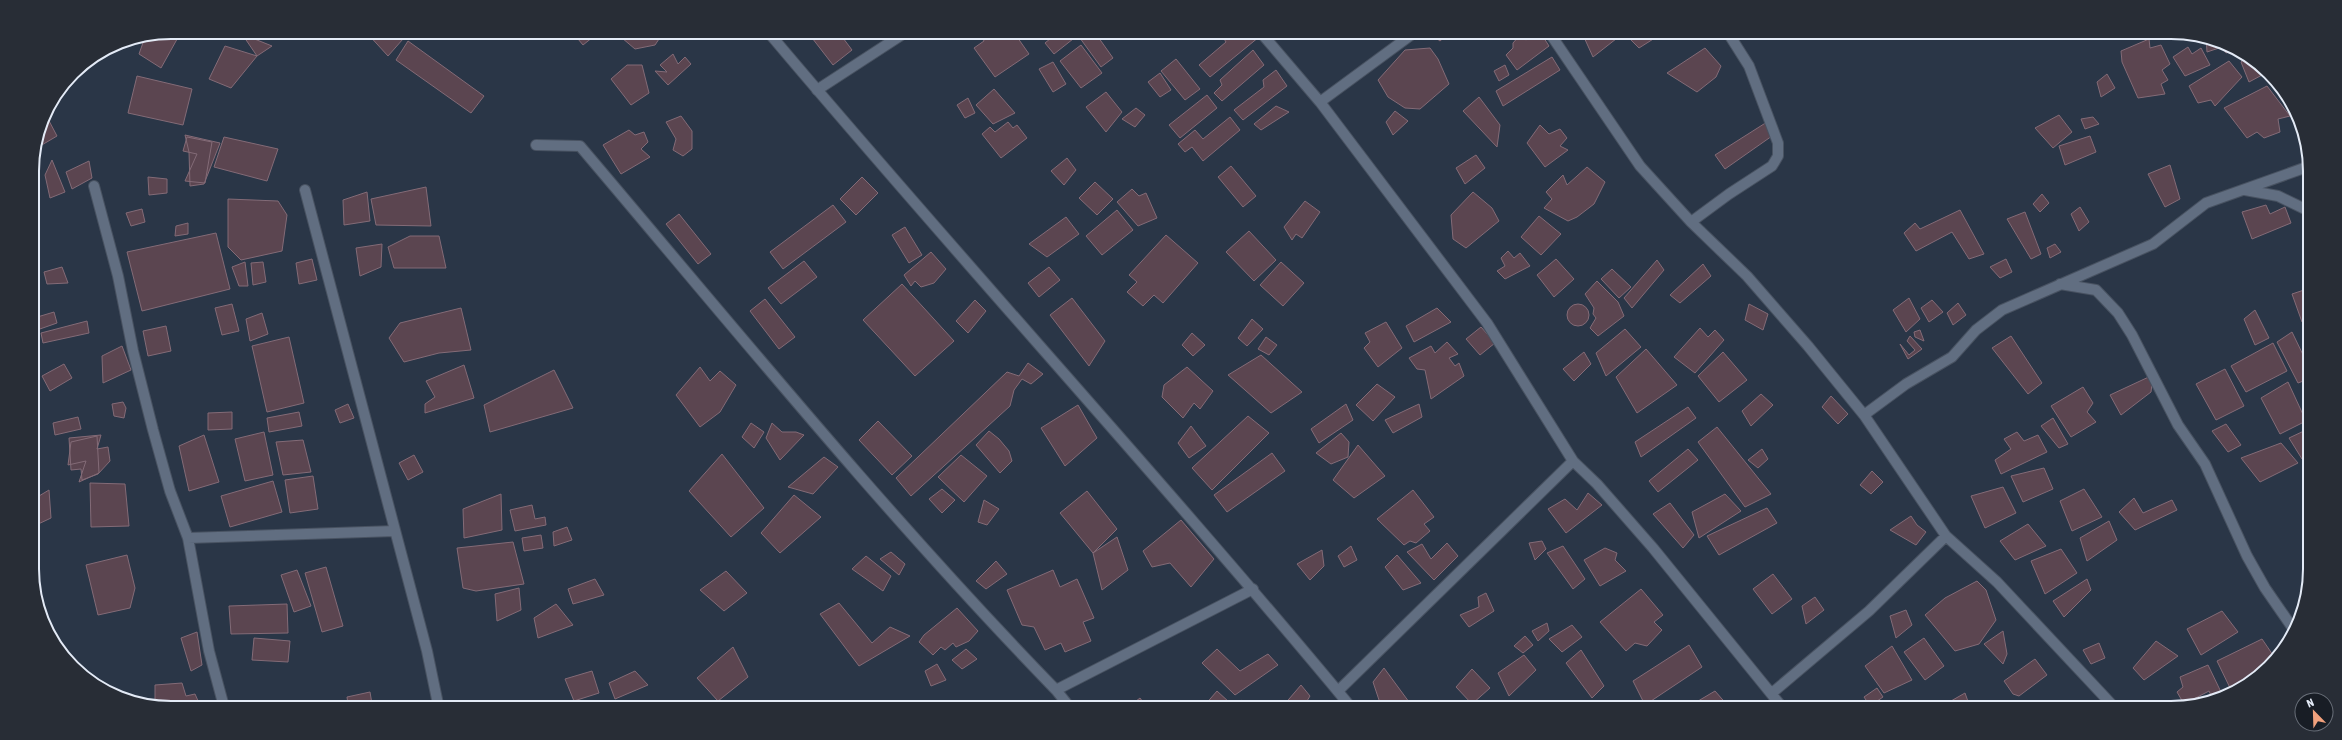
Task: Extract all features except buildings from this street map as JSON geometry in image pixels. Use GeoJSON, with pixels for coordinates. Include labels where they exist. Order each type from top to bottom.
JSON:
{"type":"FeatureCollection","features":[{"type":"Feature","properties":{"kind":"street"},"geometry":{"type":"LineString","coordinates":[[774,39],[1253,589],[1346,701]]}},
{"type":"Feature","properties":{"kind":"street"},"geometry":{"type":"LineString","coordinates":[[817,90],[895,39]]}},
{"type":"Feature","properties":{"kind":"street"},"geometry":{"type":"LineString","coordinates":[[1266,39],[1320,102],[1487,323],[1573,461],[1597,484],[1653,548],[1778,701]]}},
{"type":"Feature","properties":{"kind":"street"},"geometry":{"type":"LineString","coordinates":[[1320,102],[1406,39]]}},
{"type":"Feature","properties":{"kind":"street"},"geometry":{"type":"LineString","coordinates":[[1554,39],[1640,166],[1692,222],[1752,282],[1808,346],[1864,415],[1946,536],[1997,582],[2108,701]]}},
{"type":"Feature","properties":{"kind":"street"},"geometry":{"type":"LineString","coordinates":[[1692,222],[1729,194],[1772,166],[1778,156],[1778,143],[1752,73],[1732,39]]}},
{"type":"Feature","properties":{"kind":"street"},"geometry":{"type":"LineString","coordinates":[[536,145],[580,146],[747,344],[889,508],[1065,701]]}},
{"type":"Feature","properties":{"kind":"street"},"geometry":{"type":"LineString","coordinates":[[1864,415],[1906,384],[1952,357],[1976,330],[2002,310],[2153,244],[2206,203],[2303,168]]}},
{"type":"Feature","properties":{"kind":"street"},"geometry":{"type":"LineString","coordinates":[[94,186],[118,276],[133,351],[153,430],[170,491],[188,538],[209,651],[222,701]]}},
{"type":"Feature","properties":{"kind":"street"},"geometry":{"type":"LineString","coordinates":[[306,190],[427,651],[437,701]]}},
{"type":"Feature","properties":{"kind":"street"},"geometry":{"type":"LineString","coordinates":[[2243,190],[2278,196],[2303,208]]}},
{"type":"Feature","properties":{"kind":"street"},"geometry":{"type":"LineString","coordinates":[[2060,284],[2096,290],[2118,313],[2132,335],[2178,425],[2205,464],[2247,556],[2265,588],[2290,625]]}},
{"type":"Feature","properties":{"kind":"street"},"geometry":{"type":"LineString","coordinates":[[1338,691],[1573,461]]}},
{"type":"Feature","properties":{"kind":"street"},"geometry":{"type":"LineString","coordinates":[[188,538],[395,531]]}},
{"type":"Feature","properties":{"kind":"street"},"geometry":{"type":"LineString","coordinates":[[1772,693],[1869,611],[1946,536]]}},
{"type":"Feature","properties":{"kind":"street"},"geometry":{"type":"LineString","coordinates":[[1056,690],[1253,589]]}}]}
